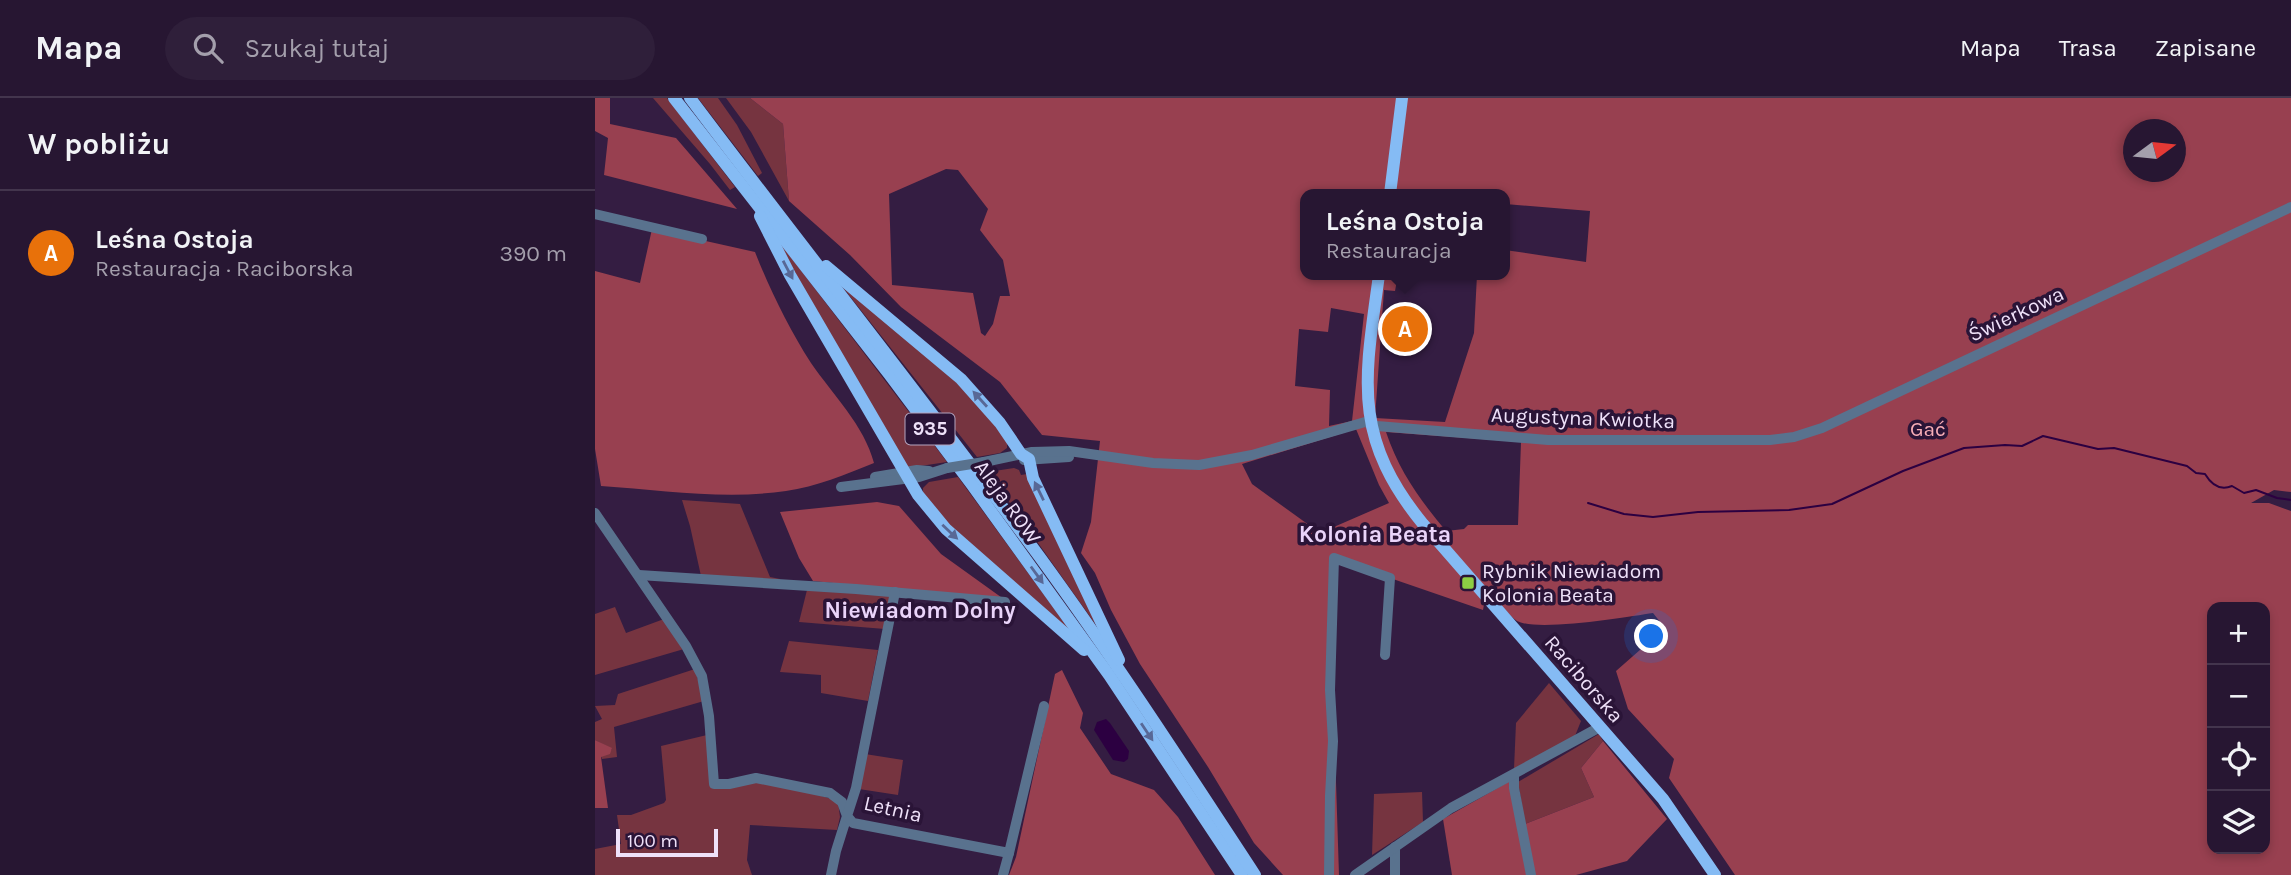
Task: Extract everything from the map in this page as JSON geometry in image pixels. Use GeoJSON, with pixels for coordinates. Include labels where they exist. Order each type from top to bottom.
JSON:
{"type":"FeatureCollection","features":[{"type":"Feature","properties":{"kind":"main road","name":"Aleja ROW"},"geometry":{"type":"LineString","coordinates":[[674,98],[972,485],[1109,675],[1242,875]]}},
{"type":"Feature","properties":{"kind":"main road","name":"Aleja ROW"},"geometry":{"type":"LineString","coordinates":[[689,98],[1025,537],[1131,686],[1255,875]]}},
{"type":"Feature","properties":{"kind":"main road"},"geometry":{"type":"LineString","coordinates":[[1391,189],[1402,98]]}},
{"type":"Feature","properties":{"kind":"main road"},"geometry":{"type":"LineString","coordinates":[[745,188],[790,275],[918,495],[946,529],[1073,639],[1109,675]]}},
{"type":"Feature","properties":{"kind":"main road"},"geometry":{"type":"LineString","coordinates":[[808,251],[961,379],[1025,456],[1131,686]]}},
{"type":"Feature","properties":{"kind":"main road","name":"Raciborska"},"geometry":{"type":"LineString","coordinates":[[1378,280],[1367,391],[1371,423],[1384,465],[1410,508],[1663,799],[1715,875]]}},
{"type":"Feature","properties":{"kind":"street","name":"Świerkowa"},"geometry":{"type":"LineString","coordinates":[[1794,437],[1833,422],[2291,207]]}},
{"type":"Feature","properties":{"kind":"street"},"geometry":{"type":"LineString","coordinates":[[595,214],[702,239]]}},
{"type":"Feature","properties":{"kind":"street","name":"Augustyna Kwiotka"},"geometry":{"type":"LineString","coordinates":[[906,475],[917,470],[933,471],[1025,456],[1083,454],[1153,463],[1199,465],[1252,455],[1352,424],[1371,423],[1558,440],[1770,440],[1794,437]]}},
{"type":"Feature","properties":{"kind":"street"},"geometry":{"type":"LineString","coordinates":[[906,475],[841,487],[864,479],[906,475]]}},
{"type":"Feature","properties":{"kind":"street"},"geometry":{"type":"LineString","coordinates":[[595,513],[686,646],[702,676],[709,716],[714,784],[729,784],[756,778],[830,793],[842,802],[847,816],[831,875]]}},
{"type":"Feature","properties":{"kind":"street"},"geometry":{"type":"LineString","coordinates":[[1329,875],[1334,558],[1390,578],[1385,654]]}},
{"type":"Feature","properties":{"kind":"street"},"geometry":{"type":"LineString","coordinates":[[639,575],[1005,602]]}},
{"type":"Feature","properties":{"kind":"street","name":"Letnia"},"geometry":{"type":"LineString","coordinates":[[895,592],[856,788],[847,816],[853,823],[1009,853]]}},
{"type":"Feature","properties":{"kind":"street"},"geometry":{"type":"LineString","coordinates":[[1003,875],[1044,706]]}},
{"type":"Feature","properties":{"kind":"street"},"geometry":{"type":"LineString","coordinates":[[1355,875],[1451,808],[1600,727]]}},
{"type":"Feature","properties":{"kind":"street"},"geometry":{"type":"LineString","coordinates":[[1514,776],[1531,875]]}},
{"type":"Feature","properties":{"kind":"street"},"geometry":{"type":"LineString","coordinates":[[1395,847],[1395,875]]}},
{"type":"Feature","properties":{"kind":"shaded area"},"geometry":{"type":"Polygon","coordinates":[[[653,98],[667,98],[735,187],[730,190],[653,98]]]}},
{"type":"Feature","properties":{"kind":"shaded area"},"geometry":{"type":"Polygon","coordinates":[[[698,98],[718,98],[737,125],[762,173],[758,176],[698,98]]]}},
{"type":"Feature","properties":{"kind":"shaded area"},"geometry":{"type":"Polygon","coordinates":[[[726,98],[750,98],[783,124],[789,201],[751,132],[726,98]]]}},
{"type":"Feature","properties":{"kind":"shaded area"},"geometry":{"type":"Polygon","coordinates":[[[767,226],[947,462],[907,468],[767,226]]]}},
{"type":"Feature","properties":{"kind":"shaded area"},"geometry":{"type":"Polygon","coordinates":[[[837,280],[977,400],[1007,442],[1007,448],[1000,453],[977,457],[837,280]]]}},
{"type":"Feature","properties":{"kind":"shaded area"},"geometry":{"type":"Polygon","coordinates":[[[1014,468],[1019,470],[1021,475],[1027,474],[1108,642],[988,472],[1014,468]]]}},
{"type":"Feature","properties":{"kind":"shaded area"},"geometry":{"type":"Polygon","coordinates":[[[958,477],[1077,640],[950,526],[923,494],[923,488],[929,482],[958,477]]]}},
{"type":"Feature","properties":{"kind":"shaded area"},"geometry":{"type":"Polygon","coordinates":[[[682,500],[740,504],[770,577],[780,581],[701,576],[682,500]]]}},
{"type":"Feature","properties":{"kind":"shaded area"},"geometry":{"type":"Polygon","coordinates":[[[807,590],[891,594],[885,629],[799,622],[807,590]]]}},
{"type":"Feature","properties":{"kind":"shaded area"},"geometry":{"type":"Polygon","coordinates":[[[615,607],[626,633],[664,619],[684,649],[595,675],[595,614],[615,607]]]}},
{"type":"Feature","properties":{"kind":"shaded area"},"geometry":{"type":"Polygon","coordinates":[[[789,641],[878,650],[868,701],[821,693],[821,675],[780,672],[789,641]]]}},
{"type":"Feature","properties":{"kind":"shaded area"},"geometry":{"type":"Polygon","coordinates":[[[695,669],[704,701],[614,727],[617,757],[602,759],[601,756],[612,749],[595,740],[595,722],[602,719],[595,706],[615,705],[618,694],[695,669]]]}},
{"type":"Feature","properties":{"kind":"shaded area"},"geometry":{"type":"Polygon","coordinates":[[[1549,683],[1581,721],[1575,736],[1514,769],[1516,723],[1549,683]]]}},
{"type":"Feature","properties":{"kind":"shaded area"},"geometry":{"type":"Polygon","coordinates":[[[1106,719],[1129,751],[1128,759],[1124,762],[1113,760],[1094,730],[1097,722],[1106,719]]]}},
{"type":"Feature","properties":{"kind":"shaded area"},"geometry":{"type":"Polygon","coordinates":[[[1599,734],[1603,741],[1581,768],[1594,797],[1525,824],[1518,782],[1599,734]]]}},
{"type":"Feature","properties":{"kind":"shaded area"},"geometry":{"type":"Polygon","coordinates":[[[707,735],[712,788],[758,782],[802,790],[838,801],[840,817],[837,830],[750,825],[747,860],[752,875],[595,875],[595,849],[621,844],[617,815],[631,815],[666,800],[661,746],[707,735]]]}},
{"type":"Feature","properties":{"kind":"shaded area"},"geometry":{"type":"Polygon","coordinates":[[[865,754],[903,760],[898,795],[859,789],[865,754]]]}},
{"type":"Feature","properties":{"kind":"shaded area"},"geometry":{"type":"Polygon","coordinates":[[[1422,792],[1423,822],[1372,855],[1374,794],[1422,792]]]}},
{"type":"Feature","properties":{"kind":"green space"},"geometry":{"type":"Polygon","coordinates":[[[595,98],[610,98],[610,124],[676,138],[737,209],[604,175],[608,138],[595,131],[595,98]]]}},
{"type":"Feature","properties":{"kind":"green space","name":"Gać"},"geometry":{"type":"Polygon","coordinates":[[[750,98],[2291,98],[2291,492],[2274,490],[2251,503],[2269,503],[2291,511],[2291,875],[1735,875],[1669,778],[1674,759],[1628,709],[1616,671],[1665,628],[1653,613],[1583,623],[1528,624],[1513,618],[1487,589],[1483,610],[1333,556],[1339,875],[1283,875],[1254,843],[1140,664],[1095,573],[1081,553],[1091,522],[1100,441],[1042,435],[1000,382],[901,307],[850,255],[789,201],[783,124],[750,98]],[[946,169],[889,194],[892,285],[973,293],[981,333],[985,336],[993,324],[1000,296],[1010,296],[1003,260],[980,230],[988,209],[958,170],[946,169]],[[1300,189],[1300,280],[1397,280],[1395,291],[1384,290],[1375,418],[1445,422],[1474,333],[1477,280],[1510,280],[1510,251],[1586,262],[1590,211],[1510,204],[1510,189],[1300,189]],[[1331,308],[1328,332],[1299,329],[1295,386],[1330,390],[1329,426],[1352,421],[1364,314],[1331,308]],[[1356,429],[1242,464],[1252,484],[1320,533],[1389,503],[1356,429]],[[1386,432],[1404,472],[1446,531],[1464,529],[1468,525],[1518,525],[1521,442],[1386,432]]]}},
{"type":"Feature","properties":{"kind":"green space"},"geometry":{"type":"Polygon","coordinates":[[[652,229],[755,252],[795,337],[855,423],[874,463],[831,480],[763,494],[694,493],[601,486],[595,449],[595,271],[640,283],[652,229]]]}},
{"type":"Feature","properties":{"kind":"green space"},"geometry":{"type":"Polygon","coordinates":[[[877,502],[899,506],[941,554],[1005,600],[813,581],[799,558],[780,512],[877,502]]]}},
{"type":"Feature","properties":{"kind":"green space"},"geometry":{"type":"Polygon","coordinates":[[[1062,670],[1083,713],[1080,728],[1111,774],[1154,790],[1178,817],[1215,875],[1009,875],[1016,857],[1055,674],[1062,670]]]}},
{"type":"Feature","properties":{"kind":"green space"},"geometry":{"type":"Polygon","coordinates":[[[595,740],[612,748],[610,754],[601,757],[608,808],[595,808],[595,740]]]}},
{"type":"Feature","properties":{"kind":"green space"},"geometry":{"type":"Polygon","coordinates":[[[1603,741],[1667,819],[1627,861],[1576,875],[1534,875],[1525,824],[1594,797],[1581,768],[1603,741]]]}},
{"type":"Feature","properties":{"kind":"green space"},"geometry":{"type":"Polygon","coordinates":[[[1510,781],[1527,875],[1452,875],[1443,819],[1510,781]]]}},
{"type":"Feature","properties":{"kind":"waterway"},"geometry":{"type":"LineString","coordinates":[[1588,503],[1624,514],[1653,517],[1698,512],[1789,510],[1832,504],[1903,471],[1964,448],[2022,446],[2043,436],[2098,449],[2114,448],[2187,466],[2196,473],[2205,474],[2213,484],[2220,487],[2232,486],[2244,493],[2256,490],[2291,500]]}},
{"type":"Feature","properties":{"kind":"place","name":"Leśna Ostoja"},"geometry":{"type":"Point","coordinates":[1405,329]}},
{"type":"Feature","properties":{"kind":"place","name":"Rybnik Niewiadom Kolonia Beata"},"geometry":{"type":"Point","coordinates":[1468,583]}},
{"type":"Feature","properties":{"kind":"district","name":"Kolonia Beata"},"geometry":{"type":"Point","coordinates":[1375,534]}},
{"type":"Feature","properties":{"kind":"district","name":"Niewiadom Dolny"},"geometry":{"type":"Point","coordinates":[920,610]}}]}
